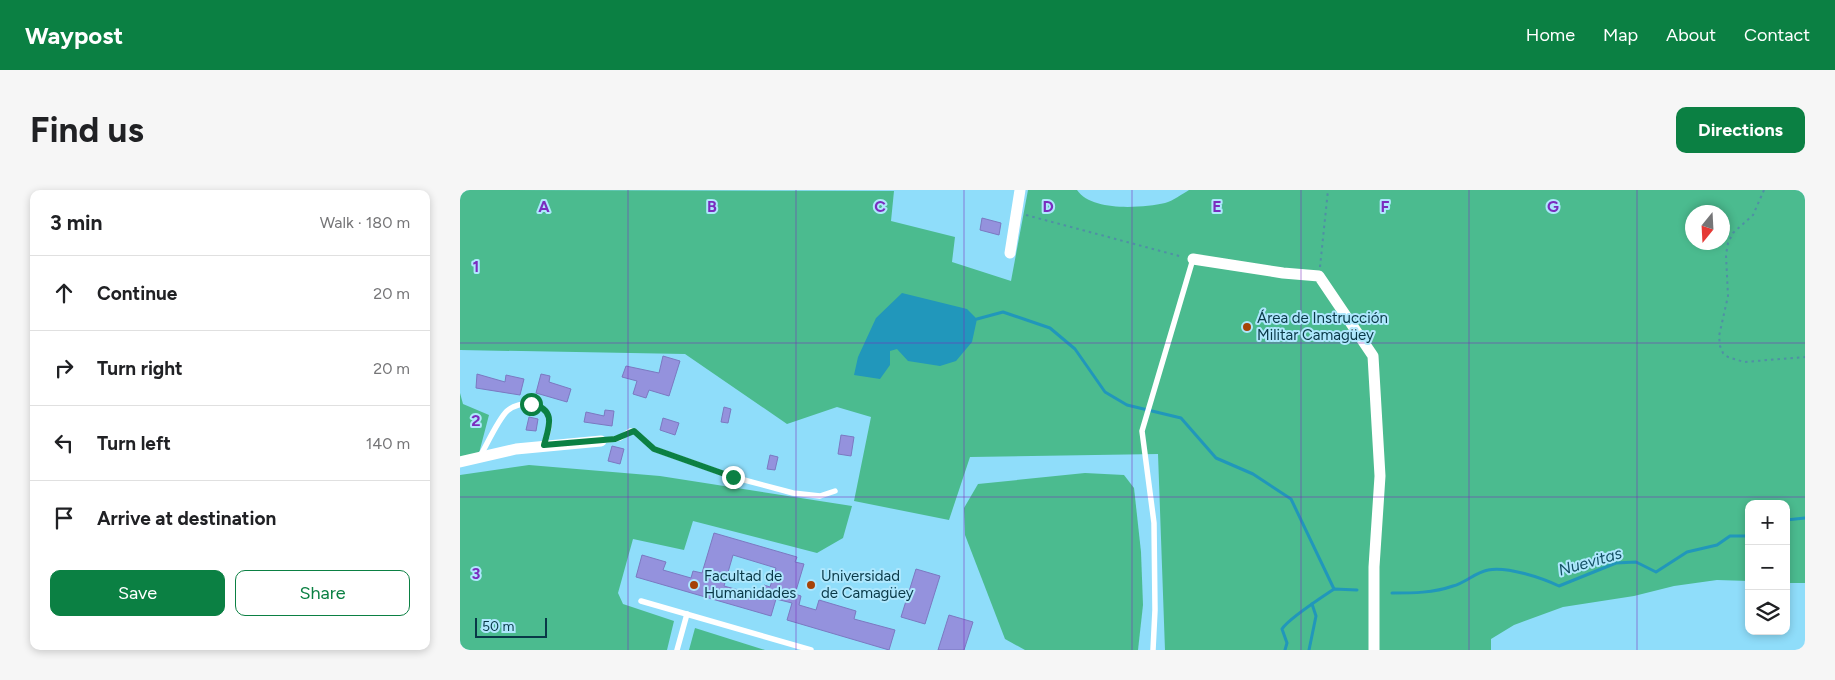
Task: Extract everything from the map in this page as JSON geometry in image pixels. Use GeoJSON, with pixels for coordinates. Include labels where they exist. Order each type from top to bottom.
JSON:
{"type":"FeatureCollection","features":[{"type":"Feature","properties":{"kind":"street"},"geometry":{"type":"LineString","coordinates":[[1010,253],[1018,213],[1020,190]]}},
{"type":"Feature","properties":{"kind":"street"},"geometry":{"type":"LineString","coordinates":[[1192,259],[1283,273],[1319,276],[1373,356],[1380,476],[1374,567],[1374,650]]}},
{"type":"Feature","properties":{"kind":"street"},"geometry":{"type":"LineString","coordinates":[[460,462],[544,445],[601,441]]}},
{"type":"Feature","properties":{"kind":"lane"},"geometry":{"type":"LineString","coordinates":[[1153,650],[1156,610],[1154,523],[1142,431],[1192,259]]}},
{"type":"Feature","properties":{"kind":"lane"},"geometry":{"type":"LineString","coordinates":[[478,458],[507,411],[517,405],[538,406],[546,411],[550,420],[544,445]]}},
{"type":"Feature","properties":{"kind":"lane"},"geometry":{"type":"LineString","coordinates":[[601,441],[620,438],[630,431],[634,431],[654,449],[733,477],[793,493],[820,496],[835,491]]}},
{"type":"Feature","properties":{"kind":"lane"},"geometry":{"type":"LineString","coordinates":[[641,601],[811,650]]}},
{"type":"Feature","properties":{"kind":"lane"},"geometry":{"type":"LineString","coordinates":[[677,650],[687,614]]}},
{"type":"Feature","properties":{"kind":"path"},"geometry":{"type":"LineString","coordinates":[[1319,276],[1328,190]]}},
{"type":"Feature","properties":{"kind":"path"},"geometry":{"type":"LineString","coordinates":[[1764,190],[1754,215],[1733,233],[1728,243],[1726,255],[1728,296],[1719,336],[1720,346],[1723,353],[1728,357],[1744,362],[1805,357]]}},
{"type":"Feature","properties":{"kind":"path"},"geometry":{"type":"LineString","coordinates":[[1018,213],[1192,259]]}},
{"type":"Feature","properties":{"kind":"green space"},"geometry":{"type":"Polygon","coordinates":[[[460,190],[894,191],[891,221],[955,237],[952,262],[1011,281],[1028,190],[1077,190],[1084,197],[1094,202],[1118,207],[1131,207],[1165,203],[1189,190],[1805,190],[1805,583],[1790,583],[1790,500],[1745,500],[1745,581],[1717,580],[1674,586],[1634,596],[1563,607],[1514,625],[1491,639],[1491,650],[1165,650],[1158,454],[970,457],[949,520],[854,501],[871,417],[837,407],[787,424],[685,354],[460,350],[460,190]]]}},
{"type":"Feature","properties":{"kind":"green space"},"geometry":{"type":"Polygon","coordinates":[[[460,393],[463,404],[489,415],[478,457],[460,460],[460,393]]]}},
{"type":"Feature","properties":{"kind":"green space"},"geometry":{"type":"Polygon","coordinates":[[[529,465],[660,476],[852,506],[843,538],[817,553],[693,521],[684,550],[633,539],[618,593],[623,604],[674,621],[667,650],[460,650],[460,475],[529,465]]]}},
{"type":"Feature","properties":{"kind":"green space"},"geometry":{"type":"Polygon","coordinates":[[[1085,473],[1124,475],[1134,488],[1141,552],[1143,605],[1138,650],[1025,650],[1005,639],[965,535],[964,508],[978,484],[1085,473]]]}},
{"type":"Feature","properties":{"kind":"green space"},"geometry":{"type":"Polygon","coordinates":[[[695,628],[765,650],[689,650],[695,628]]]}},
{"type":"Feature","properties":{"kind":"water"},"geometry":{"type":"Polygon","coordinates":[[[902,293],[967,309],[977,319],[972,342],[956,361],[940,366],[908,361],[897,349],[890,351],[890,365],[880,379],[854,375],[858,357],[876,318],[902,293]]]}},
{"type":"Feature","properties":{"kind":"building"},"geometry":{"type":"Polygon","coordinates":[[[982,218],[1001,223],[999,235],[980,230],[982,218]]]}},
{"type":"Feature","properties":{"kind":"building"},"geometry":{"type":"Polygon","coordinates":[[[663,356],[680,361],[669,396],[649,390],[646,398],[633,394],[637,381],[622,377],[626,366],[659,373],[663,356]]]}},
{"type":"Feature","properties":{"kind":"building"},"geometry":{"type":"Polygon","coordinates":[[[477,374],[505,382],[506,375],[524,379],[520,395],[476,388],[477,374]]]}},
{"type":"Feature","properties":{"kind":"building"},"geometry":{"type":"Polygon","coordinates":[[[541,374],[550,376],[549,382],[571,389],[567,402],[536,393],[541,374]]]}},
{"type":"Feature","properties":{"kind":"building"},"geometry":{"type":"Polygon","coordinates":[[[724,407],[731,409],[728,423],[721,422],[724,407]]]}},
{"type":"Feature","properties":{"kind":"building"},"geometry":{"type":"Polygon","coordinates":[[[605,410],[614,411],[612,426],[584,422],[586,412],[604,416],[605,410]]]}},
{"type":"Feature","properties":{"kind":"building"},"geometry":{"type":"Polygon","coordinates":[[[529,417],[538,419],[536,431],[526,430],[529,417]]]}},
{"type":"Feature","properties":{"kind":"building"},"geometry":{"type":"Polygon","coordinates":[[[663,418],[679,423],[675,435],[660,430],[663,418]]]}},
{"type":"Feature","properties":{"kind":"building"},"geometry":{"type":"Polygon","coordinates":[[[841,435],[854,437],[851,456],[838,454],[841,435]]]}},
{"type":"Feature","properties":{"kind":"building"},"geometry":{"type":"Polygon","coordinates":[[[612,446],[624,449],[620,464],[608,461],[612,446]]]}},
{"type":"Feature","properties":{"kind":"building"},"geometry":{"type":"Polygon","coordinates":[[[770,455],[778,457],[775,470],[767,469],[770,455]]]}},
{"type":"Feature","properties":{"kind":"building"},"geometry":{"type":"Polygon","coordinates":[[[714,533],[797,557],[795,562],[804,564],[795,594],[801,596],[799,605],[816,610],[819,600],[856,611],[854,619],[895,630],[889,650],[787,620],[792,603],[776,599],[771,616],[636,577],[642,555],[666,562],[663,570],[691,578],[693,571],[702,573],[714,533]],[[733,555],[724,586],[760,596],[764,585],[770,587],[776,568],[733,555]]]}},
{"type":"Feature","properties":{"kind":"building"},"geometry":{"type":"Polygon","coordinates":[[[916,569],[940,576],[925,624],[901,617],[916,569]]]}},
{"type":"Feature","properties":{"kind":"building"},"geometry":{"type":"Polygon","coordinates":[[[949,615],[973,622],[964,650],[938,650],[949,615]]]}},
{"type":"Feature","properties":{"kind":"waterway"},"geometry":{"type":"LineString","coordinates":[[977,319],[1003,312],[1050,328],[1075,349],[1105,392],[1127,405],[1181,418],[1216,458],[1253,474],[1291,499],[1334,589]]}},
{"type":"Feature","properties":{"kind":"waterway","name":"Nuevitas"},"geometry":{"type":"LineString","coordinates":[[1790,520],[1805,518]]}},
{"type":"Feature","properties":{"kind":"waterway","name":"Nuevitas"},"geometry":{"type":"LineString","coordinates":[[1392,593],[1438,590],[1457,585],[1484,571],[1496,569],[1524,574],[1559,586],[1616,563],[1636,562],[1656,572],[1687,552],[1717,545],[1730,536],[1745,536]]}},
{"type":"Feature","properties":{"kind":"waterway"},"geometry":{"type":"LineString","coordinates":[[1285,650],[1287,643],[1282,629],[1285,625],[1334,589],[1357,590]]}},
{"type":"Feature","properties":{"kind":"waterway"},"geometry":{"type":"LineString","coordinates":[[1309,650],[1316,616],[1312,604]]}},
{"type":"Feature","properties":{"kind":"place","name":"Área de Instrucción Militar Camagüey"},"geometry":{"type":"Point","coordinates":[1247,327]}},
{"type":"Feature","properties":{"kind":"place","name":"Facultad de Humanidades"},"geometry":{"type":"Point","coordinates":[694,585]}},
{"type":"Feature","properties":{"kind":"place","name":"Universidad de Camagüey"},"geometry":{"type":"Point","coordinates":[811,585]}},
{"type":"Feature","properties":{"kind":"route"},"geometry":{"type":"LineString","coordinates":[[531,404],[546,411],[550,420],[544,445],[615,439],[630,431],[634,431],[654,449],[733,477]]}}]}
